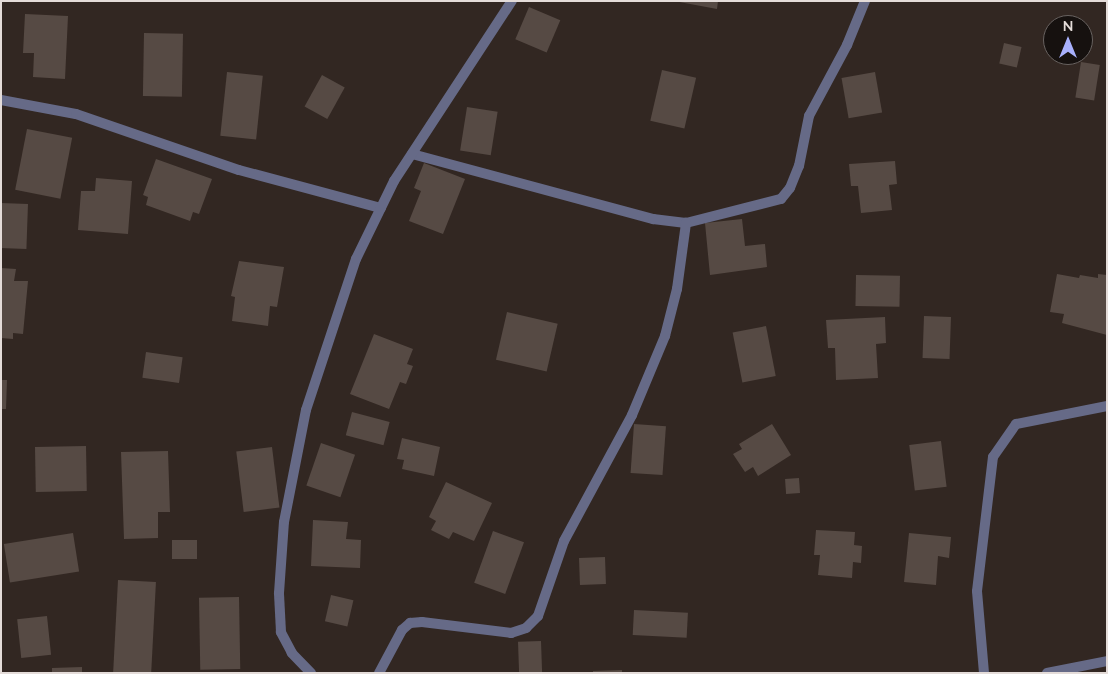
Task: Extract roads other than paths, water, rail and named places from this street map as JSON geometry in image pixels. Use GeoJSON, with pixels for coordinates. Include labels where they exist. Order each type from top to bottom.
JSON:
{"type":"FeatureCollection","features":[{"type":"Feature","properties":{"kind":"street"},"geometry":{"type":"LineString","coordinates":[[311,673],[292,653],[281,632],[279,593],[284,522],[306,410],[356,258],[381,208],[412,154],[512,1]]}},
{"type":"Feature","properties":{"kind":"street"},"geometry":{"type":"LineString","coordinates":[[412,154],[653,219],[686,223],[781,199],[790,188],[809,116],[847,46],[865,1]]}},
{"type":"Feature","properties":{"kind":"street"},"geometry":{"type":"LineString","coordinates":[[1,100],[76,114],[239,170],[381,208]]}},
{"type":"Feature","properties":{"kind":"street"},"geometry":{"type":"LineString","coordinates":[[379,673],[402,630],[410,623],[422,622],[511,633],[526,628],[538,616],[564,541],[632,415],[665,336],[677,289],[686,223]]}},
{"type":"Feature","properties":{"kind":"street"},"geometry":{"type":"LineString","coordinates":[[984,673],[977,591],[993,457],[1016,424],[1104,404]]}},
{"type":"Feature","properties":{"kind":"street"},"geometry":{"type":"LineString","coordinates":[[1047,673],[1107,661]]}}]}
